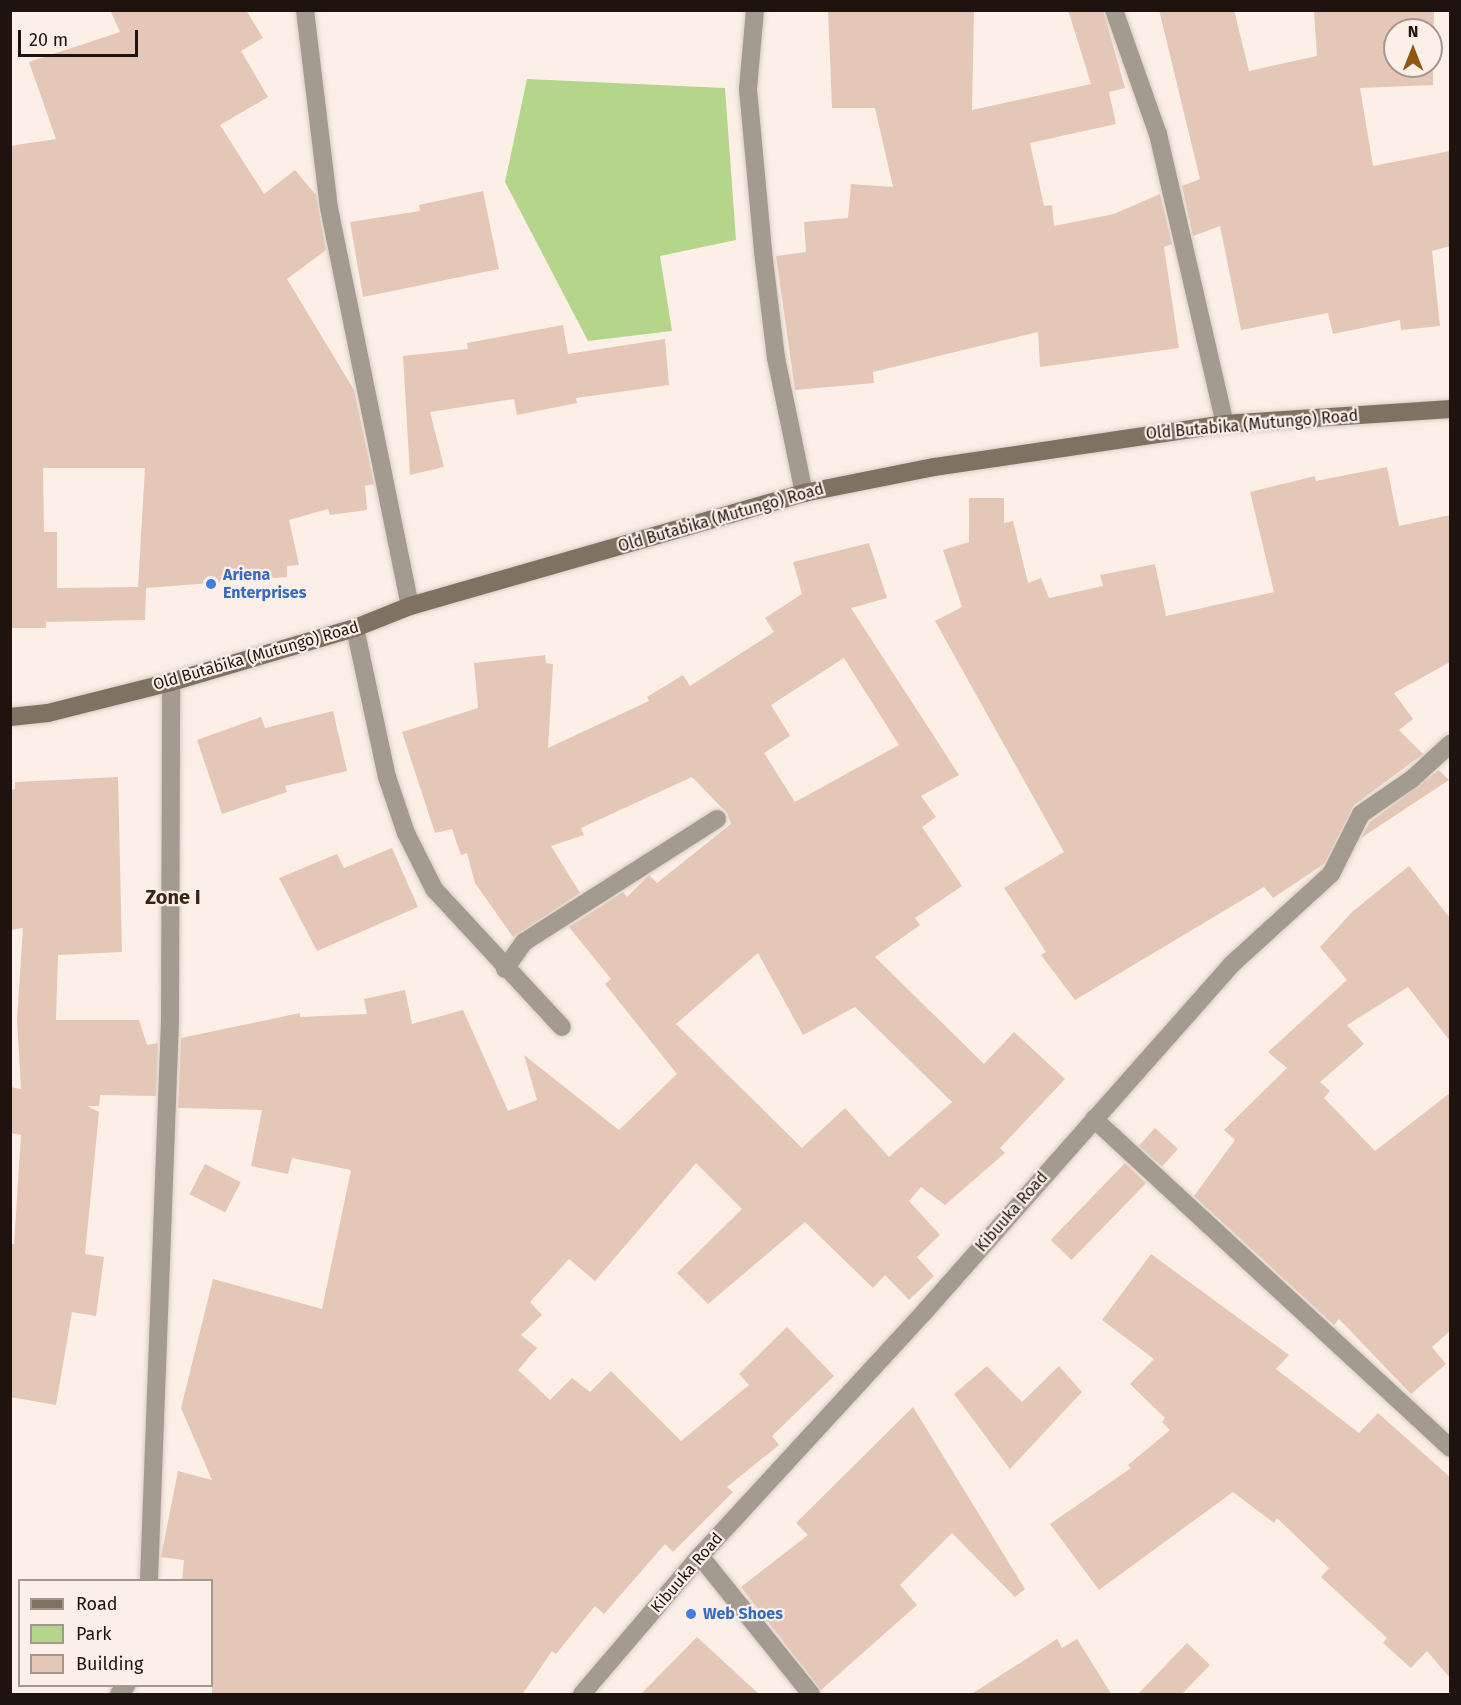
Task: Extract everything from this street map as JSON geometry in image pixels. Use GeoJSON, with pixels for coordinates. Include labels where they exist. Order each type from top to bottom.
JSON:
{"type":"FeatureCollection","features":[{"type":"Feature","properties":{"kind":"main road","name":"Old Butabika (Mutungo) Road"},"geometry":{"type":"LineString","coordinates":[[10,717],[48,713],[171,682],[355,628],[410,606],[804,493],[934,467],[1225,424],[1450,409]]}},
{"type":"Feature","properties":{"kind":"street"},"geometry":{"type":"LineString","coordinates":[[305,10],[330,208],[410,606]]}},
{"type":"Feature","properties":{"kind":"street"},"geometry":{"type":"LineString","coordinates":[[755,10],[748,89],[763,252],[776,358],[804,493]]}},
{"type":"Feature","properties":{"kind":"street"},"geometry":{"type":"LineString","coordinates":[[1114,10],[1158,134],[1225,424]]}},
{"type":"Feature","properties":{"kind":"street"},"geometry":{"type":"LineString","coordinates":[[355,628],[384,765],[406,833],[434,890],[505,969],[562,1027]]}},
{"type":"Feature","properties":{"kind":"street"},"geometry":{"type":"LineString","coordinates":[[149,1579],[170,1020],[171,682]]}},
{"type":"Feature","properties":{"kind":"street","name":"Kibuuka Road"},"geometry":{"type":"LineString","coordinates":[[582,1695],[700,1556],[1231,965],[1331,874],[1361,814],[1412,779],[1450,744]]}},
{"type":"Feature","properties":{"kind":"street"},"geometry":{"type":"LineString","coordinates":[[505,969],[524,942],[717,819]]}},
{"type":"Feature","properties":{"kind":"street"},"geometry":{"type":"LineString","coordinates":[[1094,1119],[1450,1448]]}},
{"type":"Feature","properties":{"kind":"street"},"geometry":{"type":"LineString","coordinates":[[700,1556],[811,1695]]}},
{"type":"Feature","properties":{"kind":"green space"},"geometry":{"type":"Polygon","coordinates":[[[527,79],[725,88],[736,240],[660,256],[672,331],[588,341],[505,182],[527,79]]]}},
{"type":"Feature","properties":{"kind":"building"},"geometry":{"type":"Polygon","coordinates":[[[110,10],[246,10],[263,38],[241,51],[268,97],[220,125],[264,194],[295,170],[316,195],[326,250],[287,279],[354,390],[374,484],[365,486],[367,510],[330,515],[328,509],[289,520],[299,565],[287,566],[287,577],[146,588],[145,620],[46,622],[46,628],[10,628],[10,146],[56,139],[29,62],[120,32],[110,10]],[[43,468],[44,532],[57,532],[57,588],[138,587],[145,468],[43,468]]]}},
{"type":"Feature","properties":{"kind":"building"},"geometry":{"type":"Polygon","coordinates":[[[828,10],[974,10],[972,110],[1091,84],[1068,10],[1103,10],[1125,88],[1109,92],[1116,124],[1030,143],[1044,206],[1052,205],[1054,226],[1114,214],[1160,194],[1172,244],[1164,247],[1179,348],[1040,367],[1038,332],[873,372],[874,383],[795,390],[776,256],[806,252],[804,222],[848,218],[851,184],[893,187],[875,108],[832,108],[828,10]]]}},
{"type":"Feature","properties":{"kind":"building"},"geometry":{"type":"Polygon","coordinates":[[[1159,10],[1234,10],[1249,71],[1317,56],[1314,10],[1434,10],[1434,18],[1383,18],[1383,78],[1433,78],[1433,85],[1360,88],[1373,166],[1450,151],[1450,246],[1432,251],[1440,326],[1401,330],[1400,320],[1333,334],[1328,313],[1241,330],[1220,226],[1193,236],[1182,186],[1200,179],[1159,10]]]}},
{"type":"Feature","properties":{"kind":"building"},"geometry":{"type":"Polygon","coordinates":[[[483,191],[499,269],[363,297],[350,222],[420,211],[419,205],[483,191]]]}},
{"type":"Feature","properties":{"kind":"building"},"geometry":{"type":"Polygon","coordinates":[[[563,325],[568,354],[665,339],[669,385],[576,398],[577,403],[517,415],[514,399],[430,412],[444,467],[410,475],[403,356],[468,349],[467,343],[563,325]]]}},
{"type":"Feature","properties":{"kind":"building"},"geometry":{"type":"Polygon","coordinates":[[[1387,467],[1399,526],[1450,515],[1450,662],[1394,693],[1413,719],[1399,730],[1423,754],[1354,805],[1324,864],[1273,898],[1264,887],[1075,1000],[1041,955],[1046,952],[1004,888],[1064,852],[935,621],[962,607],[943,550],[969,542],[969,498],[1004,498],[1004,523],[1013,521],[1028,583],[1041,578],[1049,598],[1103,586],[1100,575],[1155,564],[1166,616],[1274,592],[1250,492],[1315,476],[1316,481],[1387,467]]]}},
{"type":"Feature","properties":{"kind":"building"},"geometry":{"type":"Polygon","coordinates":[[[869,543],[887,598],[851,608],[959,775],[921,796],[936,817],[922,827],[962,886],[915,918],[920,925],[875,957],[984,1064],[1014,1032],[1065,1079],[1000,1148],[1005,1153],[945,1205],[921,1187],[909,1201],[940,1235],[917,1257],[934,1276],[909,1300],[885,1275],[873,1288],[805,1222],[708,1304],[677,1273],[742,1209],[696,1163],[595,1281],[569,1259],[530,1302],[542,1315],[521,1335],[537,1348],[518,1370],[550,1400],[572,1378],[590,1392],[611,1371],[681,1441],[749,1385],[739,1374],[787,1327],[834,1376],[772,1436],[779,1445],[727,1487],[733,1492],[673,1552],[665,1544],[604,1614],[595,1606],[556,1654],[552,1651],[522,1695],[212,1695],[213,1579],[182,1579],[184,1560],[161,1557],[178,1471],[212,1480],[181,1408],[213,1279],[322,1309],[351,1170],[292,1158],[288,1174],[251,1166],[262,1110],[178,1108],[181,1038],[300,1013],[300,1017],[367,1014],[364,999],[405,990],[412,1024],[463,1010],[508,1111],[537,1100],[524,1055],[619,1130],[677,1074],[605,984],[611,979],[569,927],[623,892],[627,897],[649,875],[657,883],[731,824],[727,813],[692,777],[581,828],[584,835],[551,846],[580,893],[513,937],[475,883],[467,853],[461,855],[452,829],[435,833],[402,732],[478,708],[474,663],[545,655],[546,663],[553,664],[548,748],[649,701],[647,697],[683,675],[690,686],[774,632],[765,618],[802,594],[793,562],[869,543]],[[844,658],[771,705],[790,736],[764,753],[795,802],[899,745],[844,658]],[[758,953],[676,1024],[802,1148],[845,1108],[889,1157],[952,1102],[855,1007],[803,1035],[758,953]]]}},
{"type":"Feature","properties":{"kind":"building"},"geometry":{"type":"Polygon","coordinates":[[[333,711],[347,771],[285,786],[287,792],[222,814],[197,740],[261,717],[265,728],[333,711]]]}},
{"type":"Feature","properties":{"kind":"building"},"geometry":{"type":"Polygon","coordinates":[[[1439,770],[1449,780],[1361,838],[1370,822],[1439,770]]]}},
{"type":"Feature","properties":{"kind":"building"},"geometry":{"type":"Polygon","coordinates":[[[118,777],[122,952],[58,955],[56,1020],[139,1020],[147,1045],[158,1043],[156,1096],[100,1095],[99,1106],[87,1106],[99,1112],[85,1254],[104,1257],[96,1316],[72,1312],[56,1405],[10,1397],[10,1244],[14,1244],[21,1135],[10,1133],[10,1087],[21,1089],[17,1020],[23,928],[10,930],[10,790],[15,789],[15,782],[118,777]]]}},
{"type":"Feature","properties":{"kind":"building"},"geometry":{"type":"Polygon","coordinates":[[[392,848],[418,907],[317,951],[279,878],[337,854],[344,868],[392,848]]]}},
{"type":"Feature","properties":{"kind":"building"},"geometry":{"type":"Polygon","coordinates":[[[1409,866],[1450,918],[1450,1041],[1408,987],[1347,1025],[1364,1044],[1320,1082],[1330,1091],[1324,1098],[1375,1151],[1450,1093],[1450,1331],[1432,1347],[1446,1364],[1411,1394],[1339,1319],[1334,1325],[1194,1196],[1235,1140],[1224,1130],[1287,1068],[1268,1052],[1347,980],[1320,947],[1353,911],[1409,866]]]}},
{"type":"Feature","properties":{"kind":"building"},"geometry":{"type":"Polygon","coordinates":[[[1155,1128],[1178,1149],[1162,1167],[1139,1146],[1155,1128]]]}},
{"type":"Feature","properties":{"kind":"building"},"geometry":{"type":"Polygon","coordinates":[[[1125,1163],[1146,1183],[1072,1260],[1051,1240],[1125,1163]]]}},
{"type":"Feature","properties":{"kind":"building"},"geometry":{"type":"Polygon","coordinates":[[[205,1164],[241,1182],[225,1212],[190,1194],[205,1164]]]}},
{"type":"Feature","properties":{"kind":"building"},"geometry":{"type":"Polygon","coordinates":[[[1151,1254],[1289,1355],[1276,1369],[1359,1433],[1378,1413],[1450,1477],[1450,1678],[1427,1651],[1411,1668],[1383,1643],[1387,1638],[1321,1577],[1329,1568],[1277,1518],[1274,1523],[1233,1492],[1099,1590],[1050,1524],[1131,1468],[1128,1465],[1170,1430],[1162,1422],[1165,1418],[1130,1384],[1154,1359],[1102,1320],[1151,1254]]]}},
{"type":"Feature","properties":{"kind":"building"},"geometry":{"type":"Polygon","coordinates":[[[987,1366],[1022,1402],[1059,1366],[1082,1392],[1010,1469],[954,1394],[987,1366]]]}},
{"type":"Feature","properties":{"kind":"building"},"geometry":{"type":"Polygon","coordinates":[[[913,1407],[1025,1589],[1015,1597],[952,1533],[900,1585],[917,1605],[821,1690],[741,1587],[808,1535],[796,1523],[913,1407]]]}},
{"type":"Feature","properties":{"kind":"building"},"geometry":{"type":"Polygon","coordinates":[[[697,1637],[760,1695],[640,1695],[697,1637]]]}},
{"type":"Feature","properties":{"kind":"building"},"geometry":{"type":"Polygon","coordinates":[[[1057,1639],[1062,1648],[1077,1639],[1112,1695],[970,1695],[1057,1639]]]}},
{"type":"Feature","properties":{"kind":"building"},"geometry":{"type":"Polygon","coordinates":[[[1187,1643],[1210,1665],[1181,1695],[1137,1695],[1187,1643]]]}},
{"type":"Feature","properties":{"kind":"place","name":"Ariena Enterprises"},"geometry":{"type":"Point","coordinates":[211,584]}},
{"type":"Feature","properties":{"kind":"place","name":"Web Shoes"},"geometry":{"type":"Point","coordinates":[691,1614]}},
{"type":"Feature","properties":{"kind":"district","name":"Zone I"},"geometry":{"type":"Point","coordinates":[173,897]}}]}
